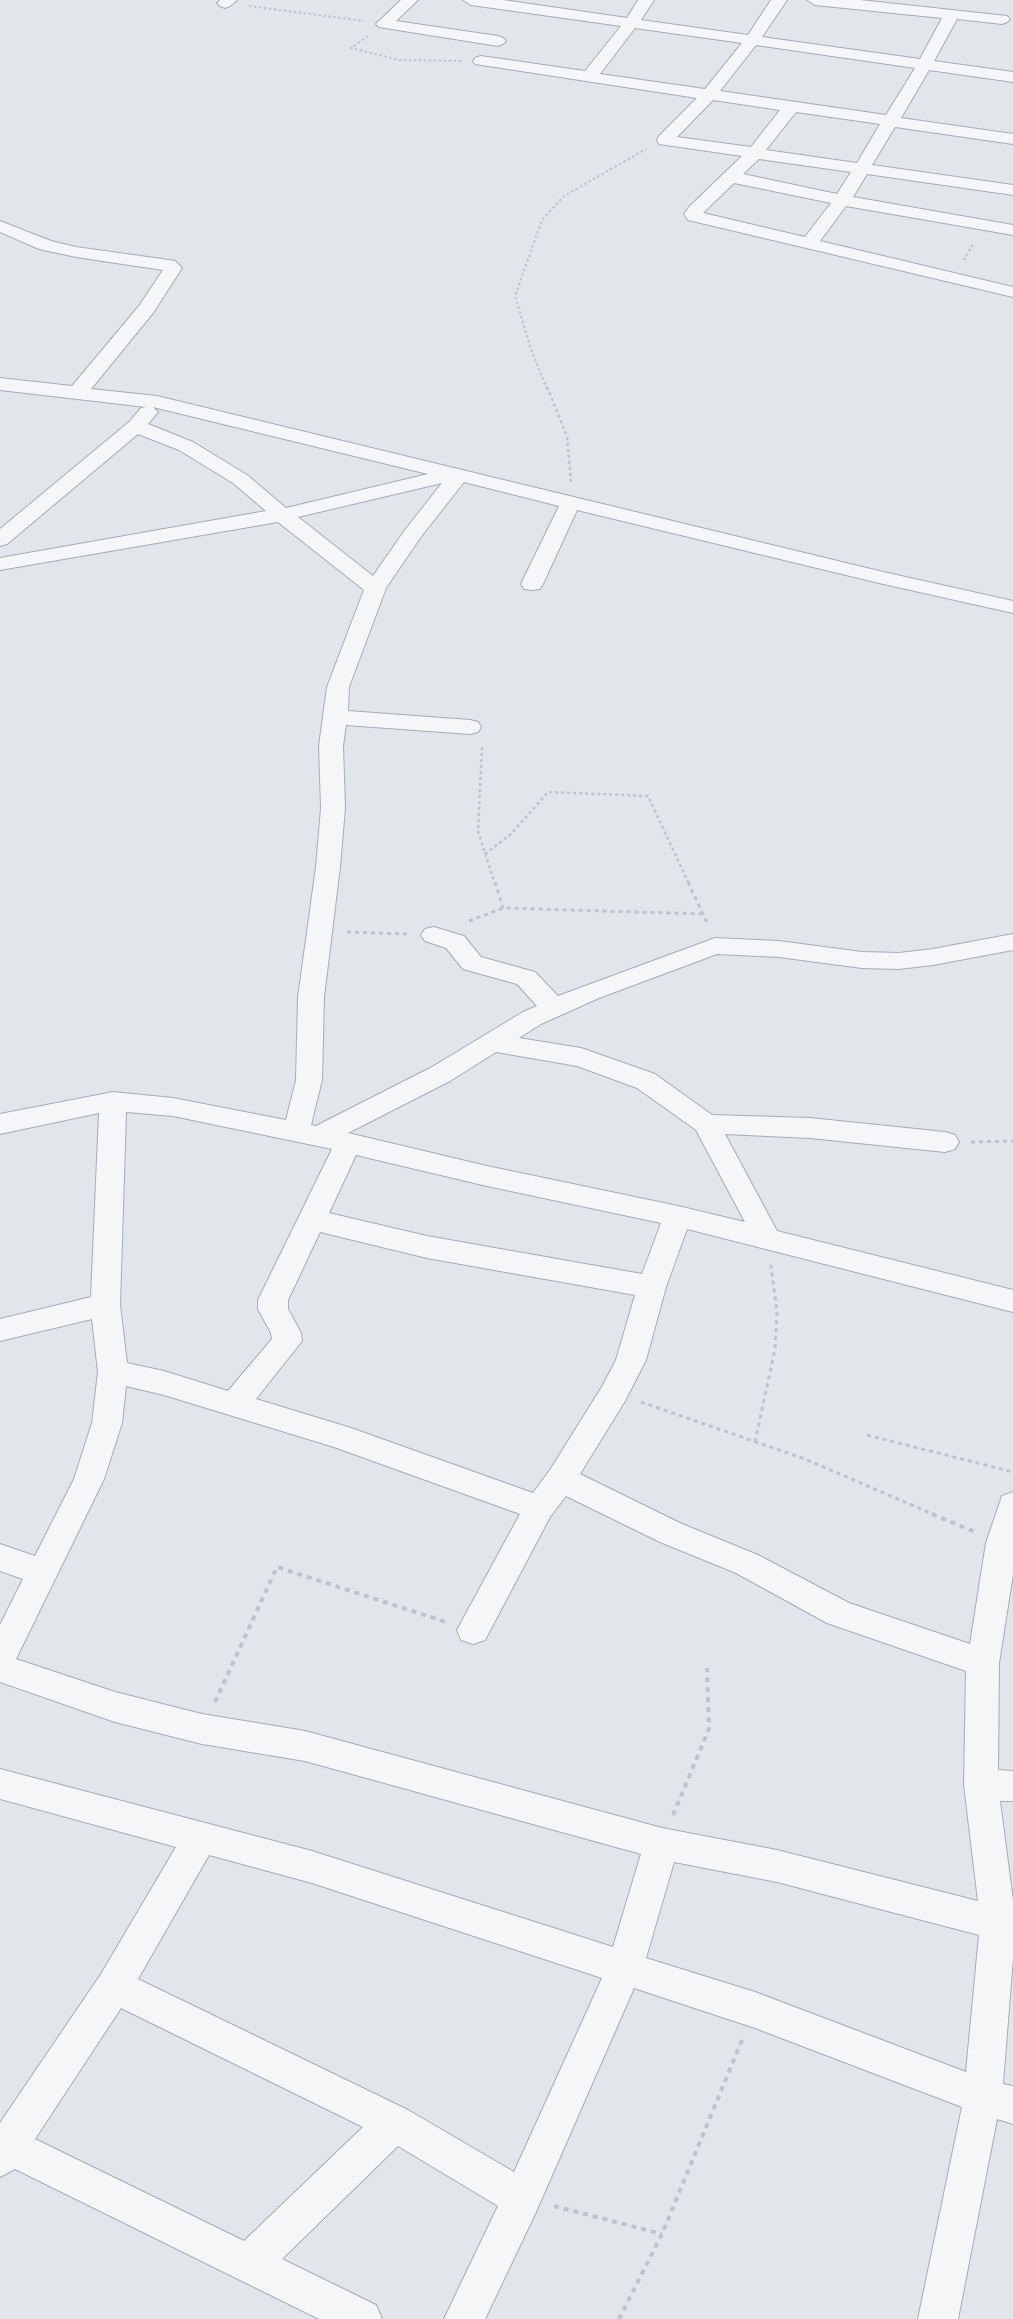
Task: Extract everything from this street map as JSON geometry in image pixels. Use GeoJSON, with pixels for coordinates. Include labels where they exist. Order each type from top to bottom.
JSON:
{"type":"FeatureCollection","features":[{"type":"Feature","properties":{"kind":"street"},"geometry":{"type":"LineString","coordinates":[[384,24],[410,0]]}},
{"type":"Feature","properties":{"kind":"street"},"geometry":{"type":"LineString","coordinates":[[472,0],[536,5],[632,22],[1013,77]]}},
{"type":"Feature","properties":{"kind":"street"},"geometry":{"type":"LineString","coordinates":[[589,77],[632,22],[646,0]]}},
{"type":"Feature","properties":{"kind":"street"},"geometry":{"type":"LineString","coordinates":[[665,140],[710,94],[753,40],[779,0]]}},
{"type":"Feature","properties":{"kind":"street"},"geometry":{"type":"LineString","coordinates":[[815,0],[952,14],[1008,22]]}},
{"type":"Feature","properties":{"kind":"street"},"geometry":{"type":"LineString","coordinates":[[968,0],[1008,22]]}},
{"type":"Feature","properties":{"kind":"street"},"geometry":{"type":"LineString","coordinates":[[481,61],[498,41],[536,5]]}},
{"type":"Feature","properties":{"kind":"street"},"geometry":{"type":"LineString","coordinates":[[809,244],[842,200],[862,168],[925,64],[952,14]]}},
{"type":"Feature","properties":{"kind":"street"},"geometry":{"type":"LineString","coordinates":[[384,24],[498,41]]}},
{"type":"Feature","properties":{"kind":"street"},"geometry":{"type":"LineString","coordinates":[[481,61],[1013,139]]}},
{"type":"Feature","properties":{"kind":"street"},"geometry":{"type":"LineString","coordinates":[[791,107],[754,154],[695,211],[694,216],[1013,292]]}},
{"type":"Feature","properties":{"kind":"street"},"geometry":{"type":"LineString","coordinates":[[665,140],[754,154],[1012,188]]}},
{"type":"Feature","properties":{"kind":"street"},"geometry":{"type":"LineString","coordinates":[[731,177],[842,200],[1013,230]]}},
{"type":"Feature","properties":{"kind":"street"},"geometry":{"type":"LineString","coordinates":[[0,226],[45,245],[76,252],[169,265],[173,268],[146,309],[77,393]]}},
{"type":"Feature","properties":{"kind":"street"},"geometry":{"type":"LineString","coordinates":[[0,384],[157,402],[869,575],[1013,607]]}},
{"type":"Feature","properties":{"kind":"street"},"geometry":{"type":"LineString","coordinates":[[0,540],[136,426],[157,402]]}},
{"type":"Feature","properties":{"kind":"street"},"geometry":{"type":"LineString","coordinates":[[136,426],[162,435],[202,454],[240,479],[281,515],[375,588]]}},
{"type":"Feature","properties":{"kind":"street"},"geometry":{"type":"LineString","coordinates":[[0,564],[281,515],[456,474]]}},
{"type":"Feature","properties":{"kind":"street"},"geometry":{"type":"LineString","coordinates":[[307,1134],[311,997],[328,867],[333,808],[331,746],[336,717],[338,687],[375,588],[456,474]]}},
{"type":"Feature","properties":{"kind":"street"},"geometry":{"type":"LineString","coordinates":[[532,584],[571,502]]}},
{"type":"Feature","properties":{"kind":"street"},"geometry":{"type":"LineString","coordinates":[[336,717],[470,728]]}},
{"type":"Feature","properties":{"kind":"street"},"geometry":{"type":"LineString","coordinates":[[434,934],[455,942],[472,963],[526,978],[554,1008]]}},
{"type":"Feature","properties":{"kind":"street"},"geometry":{"type":"LineString","coordinates":[[307,1134],[441,1074],[532,1018],[590,992],[715,946],[779,949],[862,960],[899,961],[933,957],[1013,942]]}},
{"type":"Feature","properties":{"kind":"street"},"geometry":{"type":"LineString","coordinates":[[493,1043],[581,1057],[646,1081],[706,1124],[768,1240]]}},
{"type":"Feature","properties":{"kind":"street"},"geometry":{"type":"LineString","coordinates":[[0,1658],[44,1573],[89,1479],[106,1423],[113,1372],[105,1305],[113,1101]]}},
{"type":"Feature","properties":{"kind":"street"},"geometry":{"type":"LineString","coordinates":[[0,1124],[113,1101],[172,1107],[307,1134],[487,1176],[678,1216],[1013,1301]]}},
{"type":"Feature","properties":{"kind":"street"},"geometry":{"type":"LineString","coordinates":[[706,1124],[810,1128],[945,1142]]}},
{"type":"Feature","properties":{"kind":"street"},"geometry":{"type":"LineString","coordinates":[[236,1403],[287,1341],[286,1333],[273,1309],[273,1300],[310,1219],[348,1143]]}},
{"type":"Feature","properties":{"kind":"street"},"geometry":{"type":"LineString","coordinates":[[473,1630],[539,1508],[561,1479],[614,1393],[631,1360],[652,1287],[678,1216]]}},
{"type":"Feature","properties":{"kind":"street"},"geometry":{"type":"LineString","coordinates":[[310,1219],[427,1247],[652,1287]]}},
{"type":"Feature","properties":{"kind":"street"},"geometry":{"type":"LineString","coordinates":[[0,1330],[105,1305]]}},
{"type":"Feature","properties":{"kind":"street"},"geometry":{"type":"LineString","coordinates":[[113,1372],[164,1382],[236,1403],[340,1437],[539,1508]]}},
{"type":"Feature","properties":{"kind":"street"},"geometry":{"type":"LineString","coordinates":[[561,1479],[671,1533],[747,1564],[838,1612],[983,1663]]}},
{"type":"Feature","properties":{"kind":"street"},"geometry":{"type":"LineString","coordinates":[[938,2319],[998,2101],[1005,1925],[997,1785],[983,1663],[1002,1543],[1013,1505]]}},
{"type":"Feature","properties":{"kind":"street"},"geometry":{"type":"LineString","coordinates":[[0,1556],[44,1573]]}},
{"type":"Feature","properties":{"kind":"street"},"geometry":{"type":"LineString","coordinates":[[0,1668],[115,1707],[202,1729],[305,1746],[662,1844],[777,1866],[1005,1925]]}},
{"type":"Feature","properties":{"kind":"street"},"geometry":{"type":"LineString","coordinates":[[0,1784],[312,1867],[755,2010],[998,2101]]}},
{"type":"Feature","properties":{"kind":"street"},"geometry":{"type":"LineString","coordinates":[[201,1836],[114,1986],[2,2148],[362,2319]]}},
{"type":"Feature","properties":{"kind":"street"},"geometry":{"type":"LineString","coordinates":[[464,2319],[522,2198],[625,1968],[662,1844]]}},
{"type":"Feature","properties":{"kind":"street"},"geometry":{"type":"LineString","coordinates":[[114,1986],[396,2124],[522,2198]]}},
{"type":"Feature","properties":{"kind":"street"},"geometry":{"type":"LineString","coordinates":[[248,2264],[396,2124]]}},
{"type":"Feature","properties":{"kind":"path"},"geometry":{"type":"LineString","coordinates":[[227,1],[384,24]]}},
{"type":"Feature","properties":{"kind":"path"},"geometry":{"type":"LineString","coordinates":[[384,24],[351,48],[399,60],[481,61]]}},
{"type":"Feature","properties":{"kind":"path"},"geometry":{"type":"LineString","coordinates":[[571,502],[572,465],[567,436],[531,349],[515,296],[542,220],[564,196],[665,140]]}},
{"type":"Feature","properties":{"kind":"path"},"geometry":{"type":"LineString","coordinates":[[954,279],[982,226]]}},
{"type":"Feature","properties":{"kind":"path"},"geometry":{"type":"LineString","coordinates":[[470,728],[476,730],[482,739],[478,831],[503,908],[704,914]]}},
{"type":"Feature","properties":{"kind":"path"},"geometry":{"type":"LineString","coordinates":[[485,854],[511,834],[548,792],[648,796],[704,914],[715,946]]}},
{"type":"Feature","properties":{"kind":"path"},"geometry":{"type":"LineString","coordinates":[[945,1142],[1013,1141]]}},
{"type":"Feature","properties":{"kind":"path"},"geometry":{"type":"LineString","coordinates":[[755,1442],[775,1349],[777,1312],[768,1240]]}},
{"type":"Feature","properties":{"kind":"path"},"geometry":{"type":"LineString","coordinates":[[614,1393],[805,1459],[1002,1543]]}},
{"type":"Feature","properties":{"kind":"path"},"geometry":{"type":"LineString","coordinates":[[867,1435],[1013,1472]]}},
{"type":"Feature","properties":{"kind":"path"},"geometry":{"type":"LineString","coordinates":[[202,1729],[277,1567],[473,1630]]}},
{"type":"Feature","properties":{"kind":"path"},"geometry":{"type":"LineString","coordinates":[[662,1844],[709,1729],[707,1668]]}},
{"type":"Feature","properties":{"kind":"path"},"geometry":{"type":"LineString","coordinates":[[618,2319],[662,2234],[755,2010]]}},
{"type":"Feature","properties":{"kind":"path"},"geometry":{"type":"LineString","coordinates":[[522,2198],[662,2234]]}}]}
